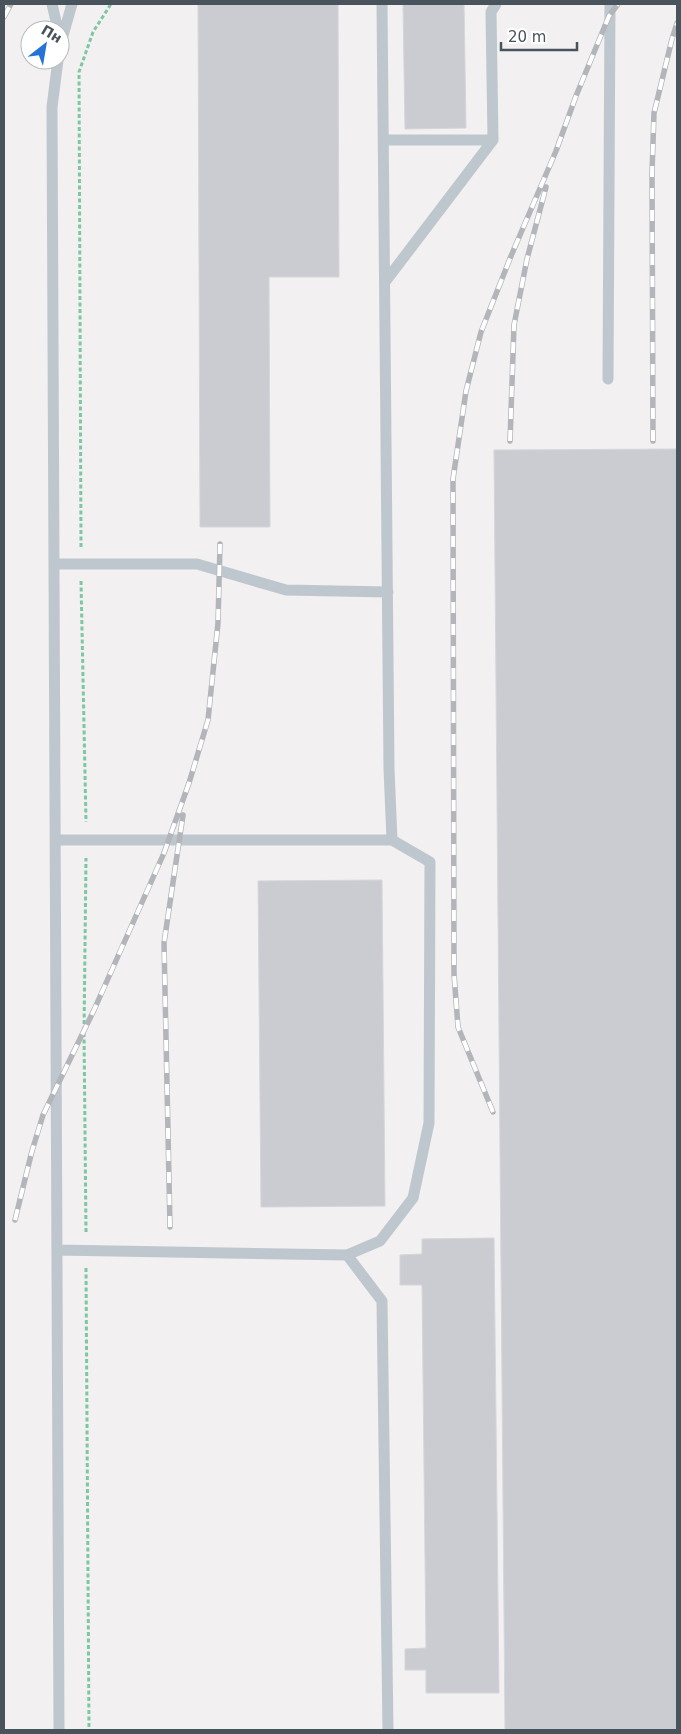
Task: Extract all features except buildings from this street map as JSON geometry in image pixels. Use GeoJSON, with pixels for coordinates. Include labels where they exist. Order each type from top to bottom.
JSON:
{"type":"FeatureCollection","features":[{"type":"Feature","properties":{"kind":"lane"},"geometry":{"type":"LineString","coordinates":[[52,4],[56,20]]}},
{"type":"Feature","properties":{"kind":"lane"},"geometry":{"type":"LineString","coordinates":[[67,20],[72,4]]}},
{"type":"Feature","properties":{"kind":"lane"},"geometry":{"type":"LineString","coordinates":[[382,4],[389,769],[392,840]]}},
{"type":"Feature","properties":{"kind":"lane"},"geometry":{"type":"LineString","coordinates":[[385,282],[493,140],[491,12],[496,4]]}},
{"type":"Feature","properties":{"kind":"lane"},"geometry":{"type":"LineString","coordinates":[[608,379],[610,4]]}},
{"type":"Feature","properties":{"kind":"lane"},"geometry":{"type":"LineString","coordinates":[[57,70],[52,107],[59,1730]]}},
{"type":"Feature","properties":{"kind":"lane"},"geometry":{"type":"LineString","coordinates":[[384,140],[493,140]]}},
{"type":"Feature","properties":{"kind":"lane"},"geometry":{"type":"LineString","coordinates":[[54,564],[197,564],[286,590],[388,592]]}},
{"type":"Feature","properties":{"kind":"lane"},"geometry":{"type":"LineString","coordinates":[[56,840],[392,840],[430,862],[429,1123],[413,1198],[380,1241],[347,1255],[57,1250]]}},
{"type":"Feature","properties":{"kind":"lane"},"geometry":{"type":"LineString","coordinates":[[347,1255],[382,1301],[388,1730]]}},
{"type":"Feature","properties":{"kind":"path"},"geometry":{"type":"LineString","coordinates":[[89,1730],[84,1032],[86,840],[81,564],[79,72],[93,32],[111,4]]}},
{"type":"Feature","properties":{"kind":"railway"},"geometry":{"type":"LineString","coordinates":[[4,17],[11,4]]}},
{"type":"Feature","properties":{"kind":"railway"},"geometry":{"type":"LineString","coordinates":[[493,1112],[458,1027],[454,974],[453,479],[466,391],[481,332],[556,151],[609,16],[618,4]]}},
{"type":"Feature","properties":{"kind":"railway"},"geometry":{"type":"LineString","coordinates":[[653,441],[652,173],[654,113],[677,23]]}},
{"type":"Feature","properties":{"kind":"railway"},"geometry":{"type":"LineString","coordinates":[[510,441],[514,325],[527,259],[546,187]]}},
{"type":"Feature","properties":{"kind":"railway"},"geometry":{"type":"LineString","coordinates":[[15,1220],[43,1115],[94,1010],[164,853],[189,783],[208,720],[218,623],[220,544]]}},
{"type":"Feature","properties":{"kind":"railway"},"geometry":{"type":"LineString","coordinates":[[170,1227],[164,943],[183,815]]}}]}
